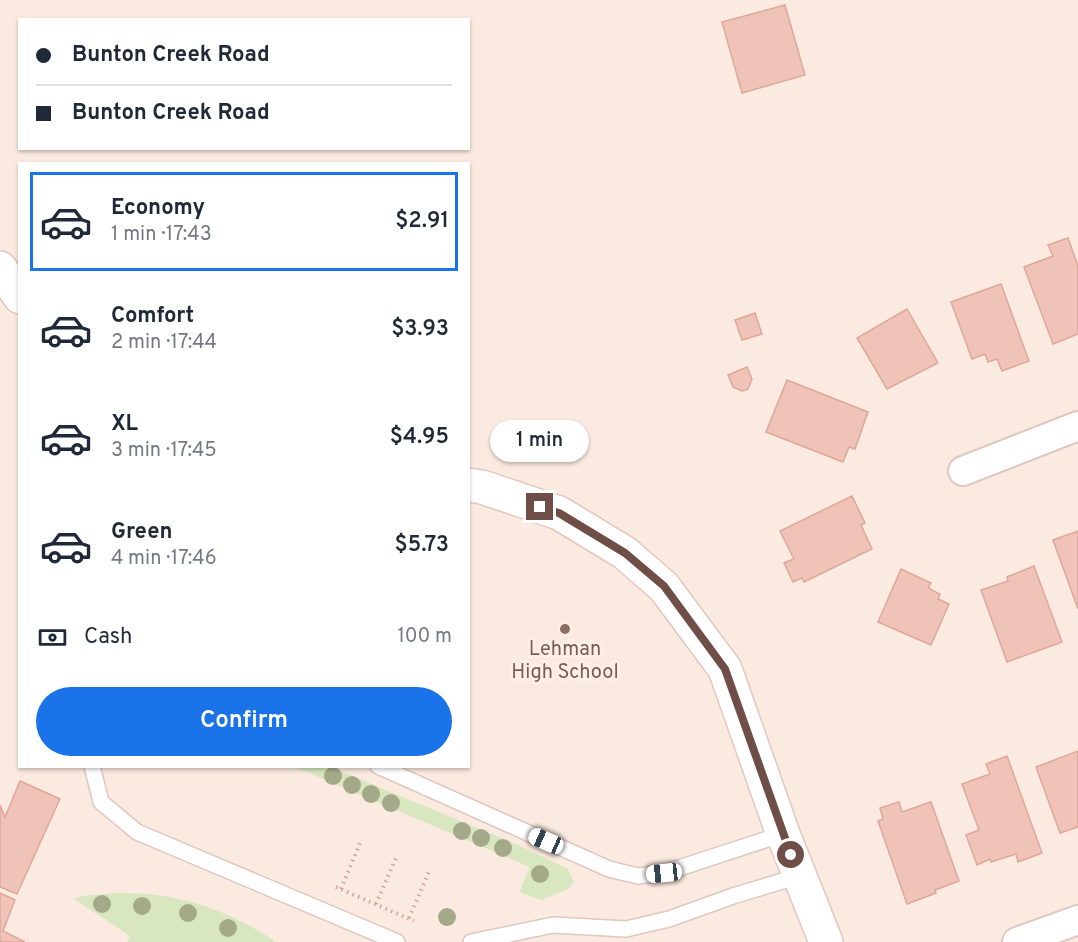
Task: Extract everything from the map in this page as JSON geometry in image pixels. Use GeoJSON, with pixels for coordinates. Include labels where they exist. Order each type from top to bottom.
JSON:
{"type":"FeatureCollection","features":[{"type":"Feature","properties":{"kind":"street"},"geometry":{"type":"LineString","coordinates":[[0,268],[18,294]]}},
{"type":"Feature","properties":{"kind":"street"},"geometry":{"type":"LineString","coordinates":[[963,471],[1078,426]]}},
{"type":"Feature","properties":{"kind":"street"},"geometry":{"type":"LineString","coordinates":[[470,485],[559,513],[625,553],[664,586],[725,669],[783,834],[825,942]]}},
{"type":"Feature","properties":{"kind":"street"},"geometry":{"type":"LineString","coordinates":[[1017,942],[1078,920]]}},
{"type":"Feature","properties":{"kind":"lane"},"geometry":{"type":"LineString","coordinates":[[93,768],[101,801],[137,832],[397,942]]}},
{"type":"Feature","properties":{"kind":"lane"},"geometry":{"type":"LineString","coordinates":[[382,768],[609,869],[638,876],[664,873],[783,834]]}},
{"type":"Feature","properties":{"kind":"lane"},"geometry":{"type":"LineString","coordinates":[[471,942],[553,925],[568,924],[626,929],[669,919],[799,876]]}},
{"type":"Feature","properties":{"kind":"path"},"geometry":{"type":"LineString","coordinates":[[360,843],[339,888],[414,921]]}},
{"type":"Feature","properties":{"kind":"path"},"geometry":{"type":"LineString","coordinates":[[376,904],[396,858]]}},
{"type":"Feature","properties":{"kind":"path"},"geometry":{"type":"LineString","coordinates":[[409,918],[429,872]]}},
{"type":"Feature","properties":{"kind":"green space"},"geometry":{"type":"Polygon","coordinates":[[[297,768],[333,768],[520,846],[568,869],[574,882],[568,889],[542,900],[521,893],[530,867],[297,768]]]}},
{"type":"Feature","properties":{"kind":"green space"},"geometry":{"type":"Polygon","coordinates":[[[115,893],[159,895],[200,904],[238,920],[276,942],[127,942],[130,936],[74,899],[82,896],[115,893]]]}},
{"type":"Feature","properties":{"kind":"building"},"geometry":{"type":"Polygon","coordinates":[[[785,5],[805,75],[742,93],[722,22],[785,5]]]}},
{"type":"Feature","properties":{"kind":"building"},"geometry":{"type":"Polygon","coordinates":[[[1068,238],[1078,266],[1078,334],[1053,344],[1024,267],[1053,256],[1048,245],[1068,238]]]}},
{"type":"Feature","properties":{"kind":"building"},"geometry":{"type":"Polygon","coordinates":[[[1001,284],[1029,361],[1002,371],[997,359],[988,362],[985,354],[972,359],[951,302],[1001,284]]]}},
{"type":"Feature","properties":{"kind":"building"},"geometry":{"type":"Polygon","coordinates":[[[907,309],[938,363],[887,389],[857,338],[907,309]]]}},
{"type":"Feature","properties":{"kind":"building"},"geometry":{"type":"Polygon","coordinates":[[[755,313],[762,334],[742,340],[735,320],[755,313]]]}},
{"type":"Feature","properties":{"kind":"building"},"geometry":{"type":"Polygon","coordinates":[[[747,367],[752,379],[748,389],[742,391],[733,387],[728,375],[747,367]]]}},
{"type":"Feature","properties":{"kind":"building"},"geometry":{"type":"Polygon","coordinates":[[[787,380],[868,412],[855,449],[849,447],[843,462],[766,432],[787,380]]]}},
{"type":"Feature","properties":{"kind":"building"},"geometry":{"type":"Polygon","coordinates":[[[852,496],[865,523],[861,525],[872,549],[804,582],[802,578],[793,582],[784,563],[794,559],[780,531],[852,496]]]}},
{"type":"Feature","properties":{"kind":"building"},"geometry":{"type":"Polygon","coordinates":[[[1078,531],[1078,609],[1053,540],[1078,531]]]}},
{"type":"Feature","properties":{"kind":"building"},"geometry":{"type":"Polygon","coordinates":[[[1034,566],[1062,642],[1007,662],[981,590],[1008,581],[1007,577],[1034,566]]]}},
{"type":"Feature","properties":{"kind":"building"},"geometry":{"type":"Polygon","coordinates":[[[901,569],[931,583],[928,588],[940,594],[938,599],[949,604],[931,645],[878,622],[901,569]]]}},
{"type":"Feature","properties":{"kind":"building"},"geometry":{"type":"Polygon","coordinates":[[[1078,751],[1078,827],[1060,833],[1036,767],[1078,751]]]}},
{"type":"Feature","properties":{"kind":"building"},"geometry":{"type":"Polygon","coordinates":[[[1007,756],[1042,853],[1018,862],[1016,854],[991,862],[990,859],[977,865],[966,835],[979,830],[962,784],[990,774],[986,764],[1007,756]]]}},
{"type":"Feature","properties":{"kind":"building"},"geometry":{"type":"Polygon","coordinates":[[[20,781],[60,799],[17,894],[0,887],[0,805],[5,817],[20,781]]]}},
{"type":"Feature","properties":{"kind":"building"},"geometry":{"type":"Polygon","coordinates":[[[899,802],[902,812],[931,802],[959,881],[907,904],[878,821],[883,819],[880,808],[899,802]]]}},
{"type":"Feature","properties":{"kind":"building"},"geometry":{"type":"Polygon","coordinates":[[[0,893],[15,900],[3,931],[25,942],[0,942],[0,893]]]}},
{"type":"Feature","properties":{"kind":"place","name":"Lehman High School"},"geometry":{"type":"Point","coordinates":[565,629]}},
{"type":"Feature","properties":{"kind":"route"},"geometry":{"type":"LineString","coordinates":[[540,507],[559,513],[625,553],[664,586],[725,669],[791,855]]}}]}
